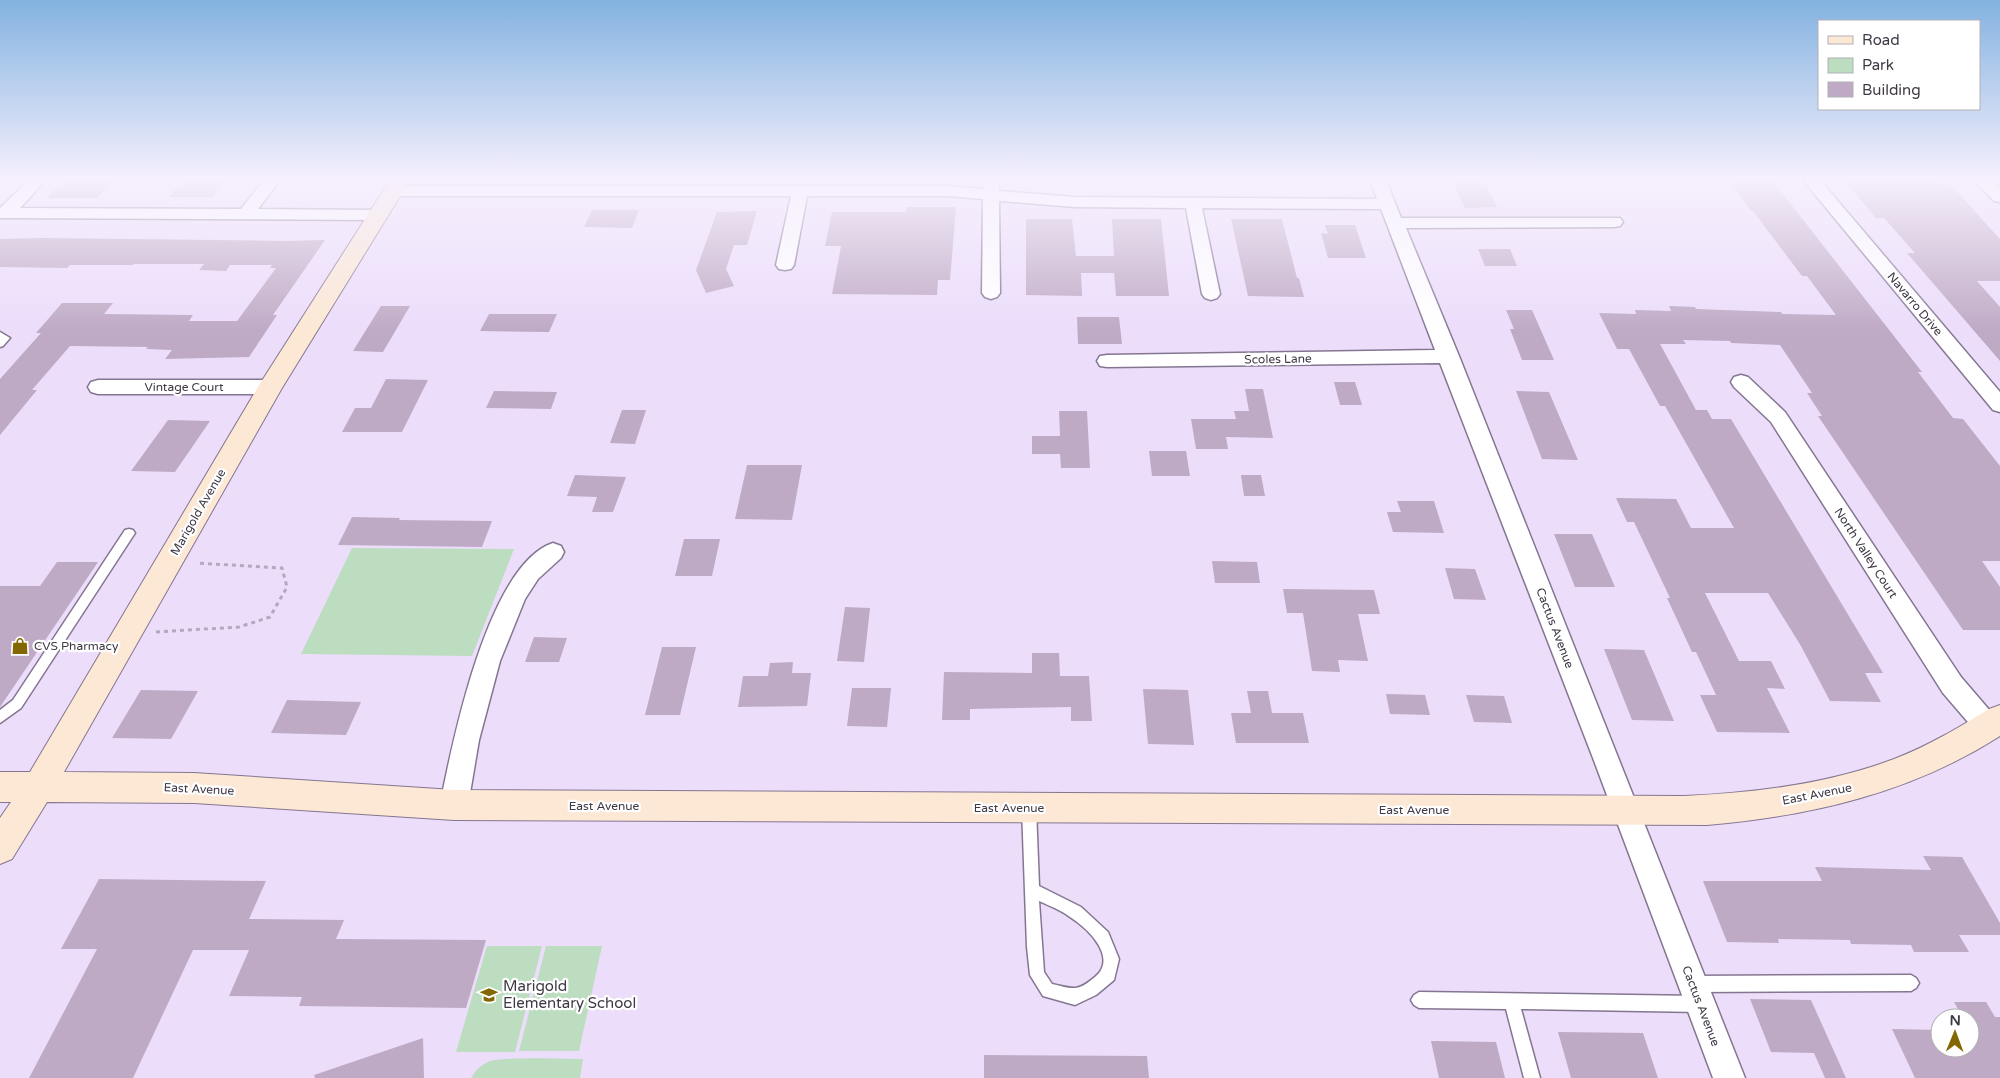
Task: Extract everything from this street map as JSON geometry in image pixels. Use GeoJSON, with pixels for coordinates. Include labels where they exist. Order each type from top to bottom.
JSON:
{"type":"FeatureCollection","features":[{"type":"Feature","properties":{"kind":"main road","name":"Marigold Avenue"},"geometry":{"type":"LineString","coordinates":[[0,848],[38,788],[270,388],[368,230]]}},
{"type":"Feature","properties":{"kind":"main road","name":"East Avenue"},"geometry":{"type":"LineString","coordinates":[[0,787],[194,788],[454,805],[1717,810],[1804,799],[1869,784],[1925,762],[1994,723]]}},
{"type":"Feature","properties":{"kind":"street"},"geometry":{"type":"LineString","coordinates":[[785,265],[792,230]]}},
{"type":"Feature","properties":{"kind":"street"},"geometry":{"type":"LineString","coordinates":[[991,230],[991,293]]}},
{"type":"Feature","properties":{"kind":"street"},"geometry":{"type":"LineString","coordinates":[[1198,230],[1211,294]]}},
{"type":"Feature","properties":{"kind":"street","name":"Cactus Avenue"},"geometry":{"type":"LineString","coordinates":[[1398,230],[1729,1078]]}},
{"type":"Feature","properties":{"kind":"street","name":"Navarro Drive"},"geometry":{"type":"LineString","coordinates":[[1853,230],[2000,405]]}},
{"type":"Feature","properties":{"kind":"street","name":"Scoles Lane"},"geometry":{"type":"LineString","coordinates":[[1107,362],[1448,356]]}},
{"type":"Feature","properties":{"kind":"street","name":"North Valley Court"},"geometry":{"type":"LineString","coordinates":[[1741,382],[1778,417],[1952,685],[1994,723]]}},
{"type":"Feature","properties":{"kind":"street","name":"Vintage Court"},"geometry":{"type":"LineString","coordinates":[[98,387],[270,388]]}},
{"type":"Feature","properties":{"kind":"street"},"geometry":{"type":"LineString","coordinates":[[454,805],[466,740],[488,661],[515,596],[530,573],[553,552]]}},
{"type":"Feature","properties":{"kind":"lane"},"geometry":{"type":"LineString","coordinates":[[0,335],[5,338],[0,344]]}},
{"type":"Feature","properties":{"kind":"lane"},"geometry":{"type":"LineString","coordinates":[[0,717],[17,704],[129,533]]}},
{"type":"Feature","properties":{"kind":"lane"},"geometry":{"type":"LineString","coordinates":[[1029,808],[1034,947],[1037,975],[1048,991],[1075,997],[1091,990],[1109,975],[1112,959],[1103,936],[1076,912],[1033,890]]}},
{"type":"Feature","properties":{"kind":"lane"},"geometry":{"type":"LineString","coordinates":[[1419,1000],[1511,1001],[1910,983]]}},
{"type":"Feature","properties":{"kind":"lane"},"geometry":{"type":"LineString","coordinates":[[1511,1001],[1532,1078]]}},
{"type":"Feature","properties":{"kind":"path"},"geometry":{"type":"LineString","coordinates":[[127,633],[187,632],[239,627],[270,616],[287,588],[282,568],[235,564],[169,562]]}},
{"type":"Feature","properties":{"kind":"green space"},"geometry":{"type":"Polygon","coordinates":[[[352,548],[514,549],[472,656],[301,654],[352,548]]]}},
{"type":"Feature","properties":{"kind":"green space"},"geometry":{"type":"Polygon","coordinates":[[[487,946],[542,946],[515,1052],[456,1052],[487,946]]]}},
{"type":"Feature","properties":{"kind":"green space"},"geometry":{"type":"Polygon","coordinates":[[[546,946],[602,946],[579,1051],[519,1051],[546,946]]]}},
{"type":"Feature","properties":{"kind":"green space"},"geometry":{"type":"Polygon","coordinates":[[[520,1058],[583,1059],[580,1078],[471,1078],[483,1065],[496,1060],[520,1058]]]}},
{"type":"Feature","properties":{"kind":"building"},"geometry":{"type":"Polygon","coordinates":[[[710,230],[751,230],[747,245],[734,245],[726,269],[734,286],[706,293],[696,270],[710,230]]]}},
{"type":"Feature","properties":{"kind":"building"},"geometry":{"type":"Polygon","coordinates":[[[828,230],[954,230],[950,280],[938,280],[937,295],[832,294],[841,246],[825,246],[828,230]]]}},
{"type":"Feature","properties":{"kind":"building"},"geometry":{"type":"Polygon","coordinates":[[[1026,230],[1073,230],[1076,256],[1114,256],[1113,230],[1162,230],[1169,296],[1116,296],[1114,273],[1081,273],[1082,296],[1026,295],[1026,230]]]}},
{"type":"Feature","properties":{"kind":"building"},"geometry":{"type":"Polygon","coordinates":[[[1233,230],[1285,230],[1304,297],[1248,296],[1233,230]]]}},
{"type":"Feature","properties":{"kind":"building"},"geometry":{"type":"Polygon","coordinates":[[[1327,230],[1357,230],[1366,258],[1328,258],[1321,233],[1328,234],[1327,230]]]}},
{"type":"Feature","properties":{"kind":"building"},"geometry":{"type":"Polygon","coordinates":[[[1768,230],[1811,230],[1922,372],[1918,372],[1953,418],[1963,419],[2000,466],[2000,561],[1982,561],[2000,587],[2000,630],[1963,630],[1818,416],[1822,416],[1807,393],[1812,393],[1780,345],[1683,340],[1686,344],[1660,344],[1696,410],[1707,410],[1712,419],[1731,419],[1883,673],[1865,673],[1881,702],[1830,701],[1801,646],[1768,593],[1705,593],[1739,661],[1771,661],[1785,689],[1767,688],[1790,733],[1717,732],[1700,695],[1716,695],[1696,652],[1692,652],[1667,598],[1670,598],[1634,522],[1627,522],[1616,498],[1676,499],[1691,528],[1734,528],[1665,406],[1660,406],[1629,349],[1617,349],[1599,313],[1636,314],[1635,310],[1671,311],[1669,306],[1695,307],[1696,309],[1781,312],[1782,314],[1836,315],[1807,276],[1802,276],[1768,230]]]}},
{"type":"Feature","properties":{"kind":"building"},"geometry":{"type":"Polygon","coordinates":[[[1895,230],[1992,230],[2000,239],[2000,281],[1977,281],[2000,307],[2000,361],[1907,253],[1915,253],[1895,230]]]}},
{"type":"Feature","properties":{"kind":"building"},"geometry":{"type":"Polygon","coordinates":[[[0,239],[325,240],[273,315],[277,315],[249,357],[165,359],[172,350],[146,349],[148,347],[70,346],[32,390],[37,390],[0,435],[0,379],[41,333],[36,333],[62,303],[113,303],[104,314],[193,315],[189,321],[237,321],[276,268],[270,268],[272,265],[230,265],[226,271],[199,270],[204,264],[70,265],[67,268],[0,267],[0,239]]]}},
{"type":"Feature","properties":{"kind":"building"},"geometry":{"type":"Polygon","coordinates":[[[1478,249],[1510,249],[1517,266],[1485,266],[1478,249]]]}},
{"type":"Feature","properties":{"kind":"building"},"geometry":{"type":"Polygon","coordinates":[[[381,306],[410,306],[383,352],[353,351],[381,306]]]}},
{"type":"Feature","properties":{"kind":"building"},"geometry":{"type":"Polygon","coordinates":[[[1506,310],[1532,310],[1554,360],[1522,360],[1510,329],[1514,329],[1506,310]]]}},
{"type":"Feature","properties":{"kind":"building"},"geometry":{"type":"Polygon","coordinates":[[[489,314],[557,314],[549,332],[480,331],[489,314]]]}},
{"type":"Feature","properties":{"kind":"building"},"geometry":{"type":"Polygon","coordinates":[[[1077,317],[1119,317],[1122,344],[1078,344],[1077,317]]]}},
{"type":"Feature","properties":{"kind":"building"},"geometry":{"type":"Polygon","coordinates":[[[386,379],[428,380],[402,432],[342,432],[355,408],[371,408],[386,379]]]}},
{"type":"Feature","properties":{"kind":"building"},"geometry":{"type":"Polygon","coordinates":[[[1334,382],[1355,382],[1362,405],[1340,405],[1334,382]]]}},
{"type":"Feature","properties":{"kind":"building"},"geometry":{"type":"Polygon","coordinates":[[[1245,389],[1263,389],[1273,438],[1226,437],[1228,449],[1196,449],[1191,419],[1236,419],[1234,411],[1249,411],[1245,389]]]}},
{"type":"Feature","properties":{"kind":"building"},"geometry":{"type":"Polygon","coordinates":[[[494,391],[557,392],[551,409],[486,408],[494,391]]]}},
{"type":"Feature","properties":{"kind":"building"},"geometry":{"type":"Polygon","coordinates":[[[1516,391],[1549,392],[1578,460],[1542,459],[1516,391]]]}},
{"type":"Feature","properties":{"kind":"building"},"geometry":{"type":"Polygon","coordinates":[[[622,410],[646,410],[635,444],[610,443],[622,410]]]}},
{"type":"Feature","properties":{"kind":"building"},"geometry":{"type":"Polygon","coordinates":[[[1059,411],[1087,411],[1090,468],[1061,468],[1060,454],[1032,454],[1032,436],[1060,436],[1059,411]]]}},
{"type":"Feature","properties":{"kind":"building"},"geometry":{"type":"Polygon","coordinates":[[[168,420],[210,421],[175,472],[131,471],[168,420]]]}},
{"type":"Feature","properties":{"kind":"building"},"geometry":{"type":"Polygon","coordinates":[[[1149,451],[1186,451],[1190,476],[1152,476],[1149,451]]]}},
{"type":"Feature","properties":{"kind":"building"},"geometry":{"type":"Polygon","coordinates":[[[747,465],[802,465],[792,520],[735,519],[747,465]]]}},
{"type":"Feature","properties":{"kind":"building"},"geometry":{"type":"Polygon","coordinates":[[[575,475],[626,477],[613,512],[592,512],[597,497],[567,496],[575,475]]]}},
{"type":"Feature","properties":{"kind":"building"},"geometry":{"type":"Polygon","coordinates":[[[1241,475],[1261,475],[1265,496],[1244,496],[1241,475]]]}},
{"type":"Feature","properties":{"kind":"building"},"geometry":{"type":"Polygon","coordinates":[[[1397,501],[1434,501],[1444,533],[1393,532],[1387,512],[1401,512],[1397,501]]]}},
{"type":"Feature","properties":{"kind":"building"},"geometry":{"type":"Polygon","coordinates":[[[352,517],[400,518],[399,520],[492,521],[482,547],[338,545],[352,517]]]}},
{"type":"Feature","properties":{"kind":"building"},"geometry":{"type":"Polygon","coordinates":[[[1554,534],[1592,534],[1615,587],[1575,587],[1554,534]]]}},
{"type":"Feature","properties":{"kind":"building"},"geometry":{"type":"Polygon","coordinates":[[[684,539],[720,539],[712,576],[675,576],[684,539]]]}},
{"type":"Feature","properties":{"kind":"building"},"geometry":{"type":"Polygon","coordinates":[[[1212,561],[1257,562],[1260,583],[1215,583],[1212,561]]]}},
{"type":"Feature","properties":{"kind":"building","name":"CVS Pharmacy"},"geometry":{"type":"Polygon","coordinates":[[[57,562],[98,562],[0,707],[0,586],[40,586],[57,562]]]}},
{"type":"Feature","properties":{"kind":"building"},"geometry":{"type":"Polygon","coordinates":[[[1445,568],[1475,569],[1486,600],[1454,599],[1445,568]]]}},
{"type":"Feature","properties":{"kind":"building"},"geometry":{"type":"Polygon","coordinates":[[[1283,589],[1374,590],[1380,614],[1358,614],[1368,661],[1338,660],[1340,672],[1312,671],[1303,613],[1287,613],[1283,589]]]}},
{"type":"Feature","properties":{"kind":"building"},"geometry":{"type":"Polygon","coordinates":[[[845,607],[870,608],[864,662],[837,661],[845,607]]]}},
{"type":"Feature","properties":{"kind":"building"},"geometry":{"type":"Polygon","coordinates":[[[534,637],[567,638],[559,662],[525,662],[534,637]]]}},
{"type":"Feature","properties":{"kind":"building"},"geometry":{"type":"Polygon","coordinates":[[[662,647],[696,647],[680,715],[645,715],[662,647]]]}},
{"type":"Feature","properties":{"kind":"building"},"geometry":{"type":"Polygon","coordinates":[[[1604,649],[1644,650],[1674,721],[1632,720],[1604,649]]]}},
{"type":"Feature","properties":{"kind":"building"},"geometry":{"type":"Polygon","coordinates":[[[1032,653],[1059,653],[1060,676],[1089,676],[1092,721],[1071,721],[1071,707],[970,709],[970,720],[942,720],[944,672],[1032,673],[1032,653]]]}},
{"type":"Feature","properties":{"kind":"building"},"geometry":{"type":"Polygon","coordinates":[[[793,662],[792,673],[811,673],[807,706],[738,707],[743,676],[768,676],[770,663],[793,662]]]}},
{"type":"Feature","properties":{"kind":"building"},"geometry":{"type":"Polygon","coordinates":[[[852,688],[891,688],[887,727],[847,726],[852,688]]]}},
{"type":"Feature","properties":{"kind":"building"},"geometry":{"type":"Polygon","coordinates":[[[1143,689],[1188,690],[1194,745],[1148,744],[1143,689]]]}},
{"type":"Feature","properties":{"kind":"building"},"geometry":{"type":"Polygon","coordinates":[[[141,690],[198,691],[171,739],[112,738],[141,690]]]}},
{"type":"Feature","properties":{"kind":"building"},"geometry":{"type":"Polygon","coordinates":[[[1247,691],[1268,691],[1272,713],[1303,713],[1309,743],[1236,743],[1231,713],[1251,713],[1247,691]]]}},
{"type":"Feature","properties":{"kind":"building"},"geometry":{"type":"Polygon","coordinates":[[[1386,694],[1425,695],[1430,715],[1390,714],[1386,694]]]}},
{"type":"Feature","properties":{"kind":"building"},"geometry":{"type":"Polygon","coordinates":[[[1466,695],[1504,696],[1512,723],[1474,722],[1466,695]]]}},
{"type":"Feature","properties":{"kind":"building"},"geometry":{"type":"Polygon","coordinates":[[[287,700],[361,702],[346,735],[271,733],[287,700]]]}},
{"type":"Feature","properties":{"kind":"building"},"geometry":{"type":"Polygon","coordinates":[[[1923,856],[1962,857],[2000,923],[2000,935],[1959,935],[1969,952],[1914,952],[1911,945],[1851,944],[1850,940],[1778,939],[1779,943],[1727,942],[1703,881],[1822,881],[1815,867],[1931,870],[1923,856]]]}},
{"type":"Feature","properties":{"kind":"building"},"geometry":{"type":"Polygon","coordinates":[[[99,879],[266,881],[249,919],[344,920],[336,939],[486,940],[466,1008],[299,1006],[302,997],[229,996],[249,950],[193,950],[133,1078],[29,1078],[97,949],[61,949],[99,879]]]}},
{"type":"Feature","properties":{"kind":"building"},"geometry":{"type":"Polygon","coordinates":[[[1750,999],[1811,1000],[1846,1078],[1825,1078],[1814,1053],[1771,1052],[1750,999]]]}},
{"type":"Feature","properties":{"kind":"building"},"geometry":{"type":"Polygon","coordinates":[[[1954,1002],[1986,1002],[1995,1017],[2000,1017],[2000,1078],[1915,1078],[1892,1029],[1930,1030],[1930,1058],[1980,1058],[1980,1008],[1957,1008],[1954,1002]]]}},
{"type":"Feature","properties":{"kind":"building"},"geometry":{"type":"Polygon","coordinates":[[[1558,1032],[1643,1033],[1658,1078],[1571,1078],[1558,1032]]]}},
{"type":"Feature","properties":{"kind":"building"},"geometry":{"type":"Polygon","coordinates":[[[423,1038],[424,1078],[315,1078],[314,1075],[423,1038]]]}},
{"type":"Feature","properties":{"kind":"building"},"geometry":{"type":"Polygon","coordinates":[[[1431,1041],[1496,1042],[1505,1078],[1439,1078],[1431,1041]]]}},
{"type":"Feature","properties":{"kind":"building"},"geometry":{"type":"Polygon","coordinates":[[[984,1055],[1147,1056],[1149,1078],[984,1078],[984,1055]]]}},
{"type":"Feature","properties":{"kind":"place","name":"CVS Pharmacy"},"geometry":{"type":"Point","coordinates":[20,646]}},
{"type":"Feature","properties":{"kind":"place","name":"Marigold Elementary School"},"geometry":{"type":"Point","coordinates":[489,995]}}]}
